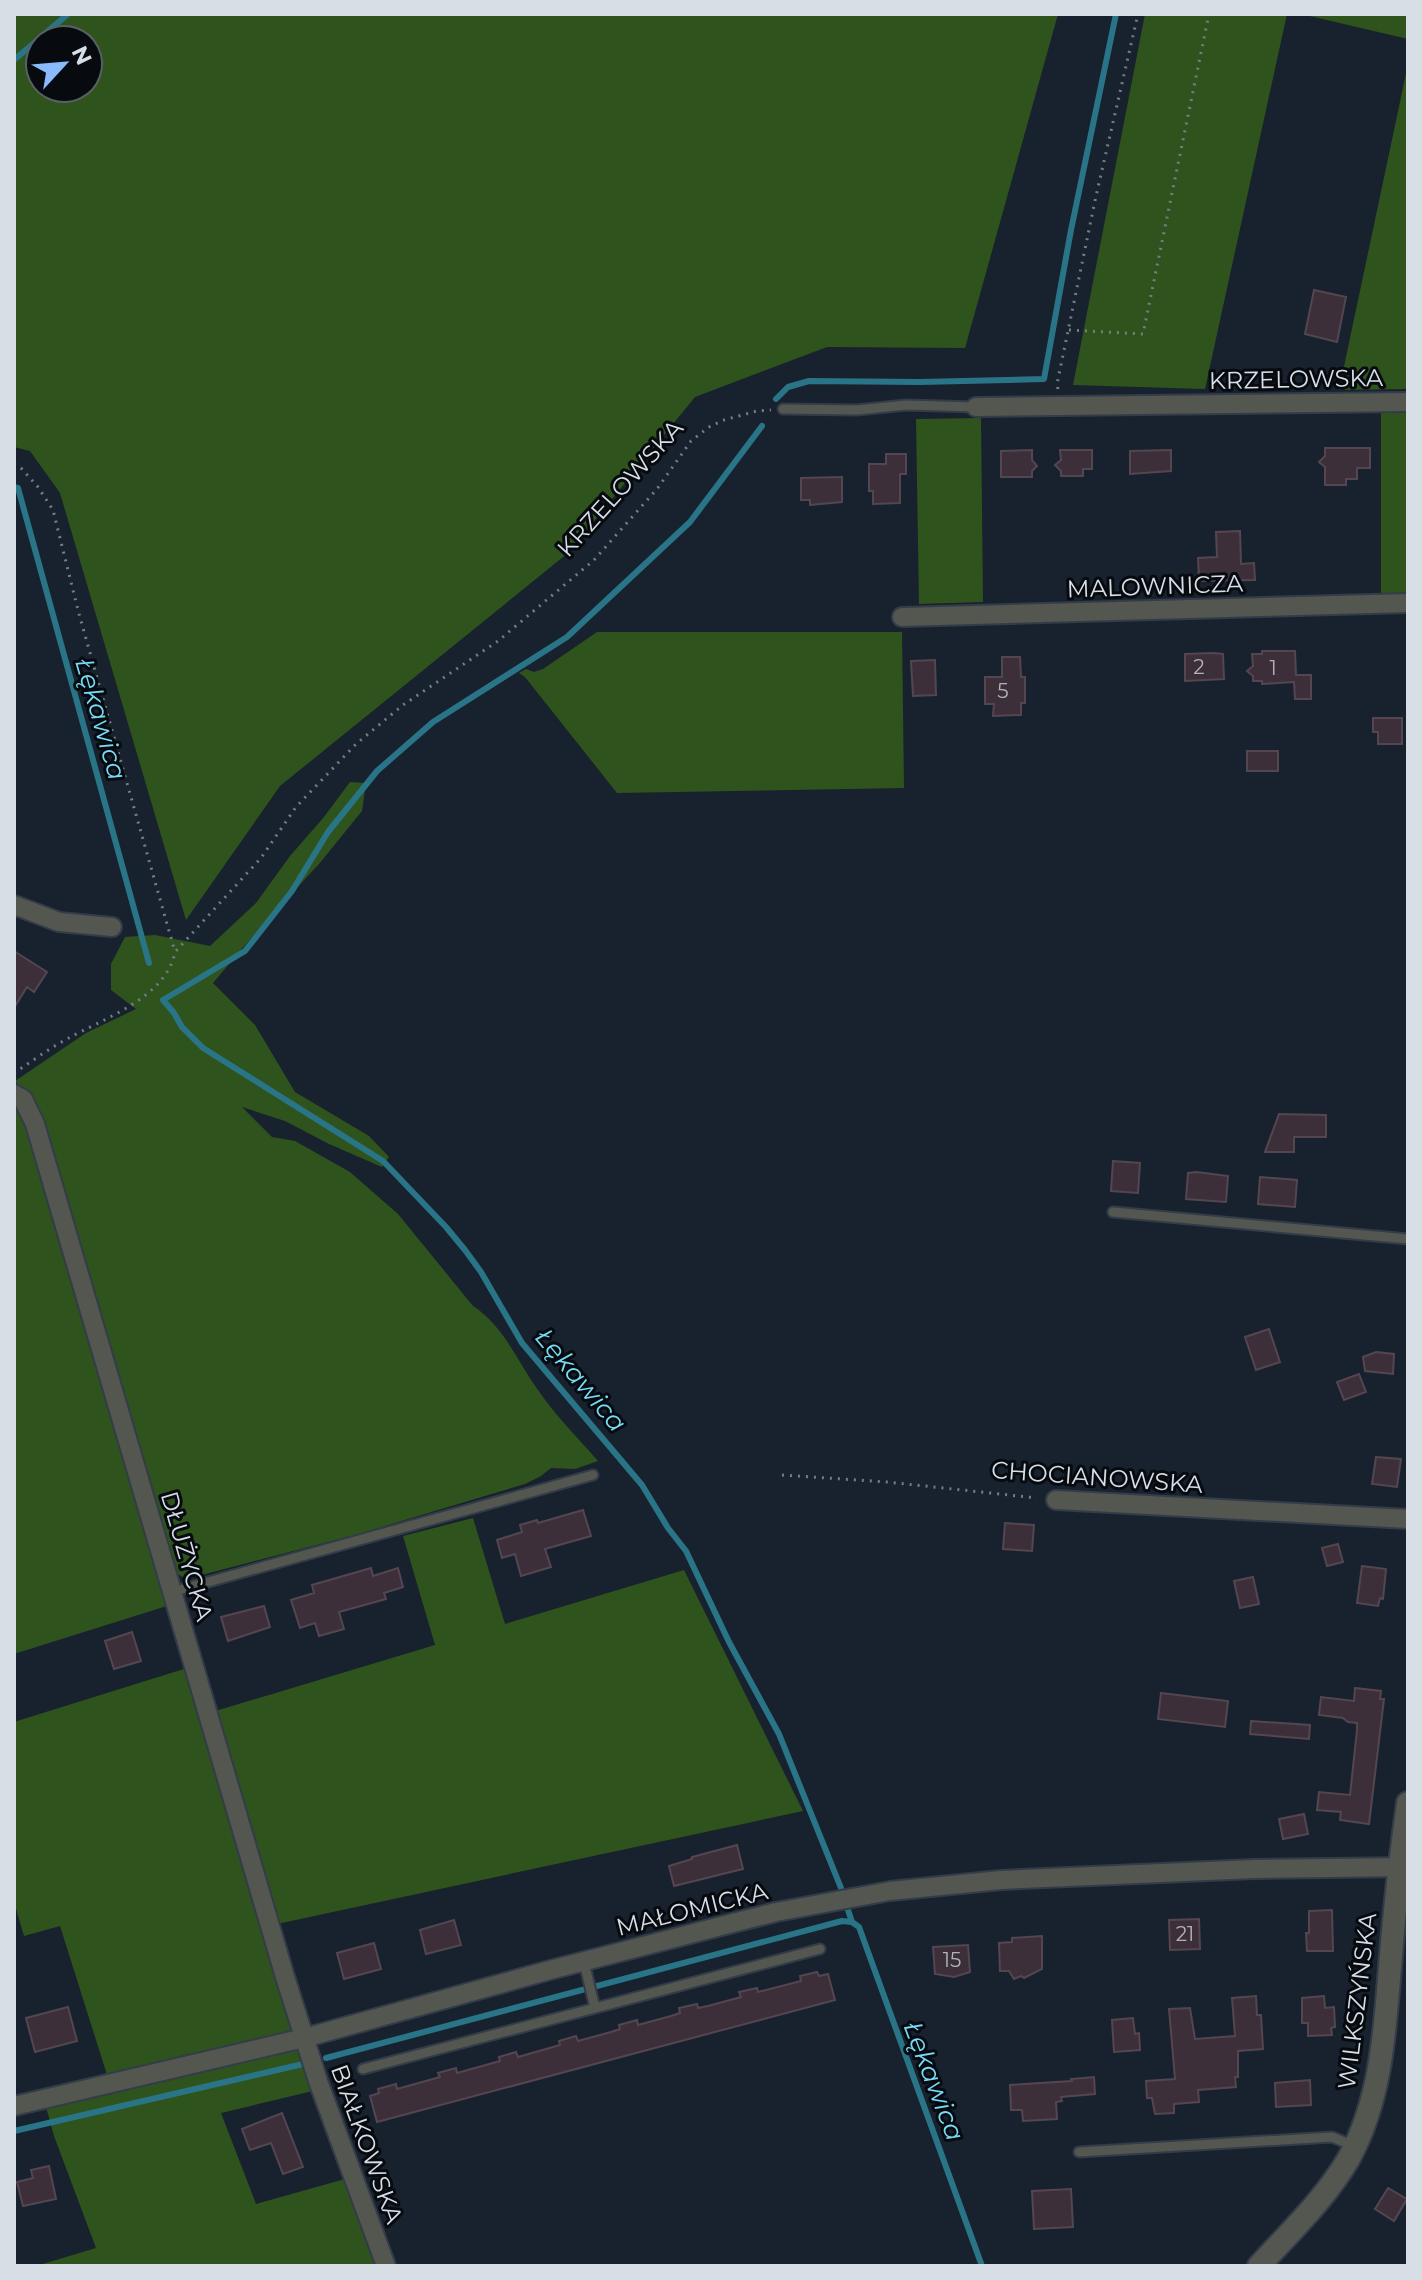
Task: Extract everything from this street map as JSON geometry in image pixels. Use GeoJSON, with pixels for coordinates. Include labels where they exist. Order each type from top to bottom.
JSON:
{"type":"FeatureCollection","features":[{"type":"Feature","properties":{"kind":"street","name":"KRZELOWSKA"},"geometry":{"type":"LineString","coordinates":[[976,407],[1408,402]]}},
{"type":"Feature","properties":{"kind":"street","name":"MALOWNICZA"},"geometry":{"type":"LineString","coordinates":[[902,617],[1408,603]]}},
{"type":"Feature","properties":{"kind":"street"},"geometry":{"type":"LineString","coordinates":[[14,905],[59,922],[112,927]]}},
{"type":"Feature","properties":{"kind":"street","name":"DŁUŻYCKA"},"geometry":{"type":"LineString","coordinates":[[14,1094],[23,1099],[35,1124],[304,2038]]}},
{"type":"Feature","properties":{"kind":"street","name":"CHOCIANOWSKA"},"geometry":{"type":"LineString","coordinates":[[1056,1500],[1408,1519]]}},
{"type":"Feature","properties":{"kind":"street","name":"WILKSZYŃSKA"},"geometry":{"type":"LineString","coordinates":[[1259,2266],[1331,2185],[1363,2126],[1380,2064],[1408,1803]]}},
{"type":"Feature","properties":{"kind":"street","name":"MAŁOMICKA"},"geometry":{"type":"LineString","coordinates":[[14,2106],[585,1968],[776,1912],[890,1891],[1001,1880],[1254,1869],[1403,1867]]}},
{"type":"Feature","properties":{"kind":"street","name":"BIAŁKOWSKA"},"geometry":{"type":"LineString","coordinates":[[304,2038],[386,2266]]}},
{"type":"Feature","properties":{"kind":"lane","name":"KRZELOWSKA"},"geometry":{"type":"LineString","coordinates":[[783,409],[857,410],[906,405],[976,407]]}},
{"type":"Feature","properties":{"kind":"lane"},"geometry":{"type":"LineString","coordinates":[[1113,1212],[1408,1239]]}},
{"type":"Feature","properties":{"kind":"lane"},"geometry":{"type":"LineString","coordinates":[[172,1592],[593,1475]]}},
{"type":"Feature","properties":{"kind":"lane"},"geometry":{"type":"LineString","coordinates":[[363,2069],[595,2005],[820,1949]]}},
{"type":"Feature","properties":{"kind":"lane"},"geometry":{"type":"LineString","coordinates":[[585,1968],[595,2005]]}},
{"type":"Feature","properties":{"kind":"lane"},"geometry":{"type":"LineString","coordinates":[[1079,2152],[1332,2137],[1354,2146]]}},
{"type":"Feature","properties":{"kind":"path"},"geometry":{"type":"LineString","coordinates":[[1063,406],[1057,384],[1138,14]]}},
{"type":"Feature","properties":{"kind":"path"},"geometry":{"type":"LineString","coordinates":[[1069,330],[1143,334],[1209,14]]}},
{"type":"Feature","properties":{"kind":"path","name":"KRZELOWSKA"},"geometry":{"type":"LineString","coordinates":[[14,1073],[64,1040],[129,1007],[157,985],[172,966],[175,952],[261,858],[296,807],[356,744],[403,705],[498,641],[594,560],[657,489],[691,441],[724,420],[757,411],[783,409]]}},
{"type":"Feature","properties":{"kind":"path"},"geometry":{"type":"LineString","coordinates":[[14,464],[38,487],[53,510],[79,614],[175,952]]}},
{"type":"Feature","properties":{"kind":"path","name":"CHOCIANOWSKA"},"geometry":{"type":"LineString","coordinates":[[782,1475],[887,1482],[1056,1500]]}},
{"type":"Feature","properties":{"kind":"green space"},"geometry":{"type":"Polygon","coordinates":[[[14,14],[1058,14],[965,348],[827,347],[695,397],[568,553],[280,786],[186,920],[60,493],[30,451],[14,447],[14,14]]]}},
{"type":"Feature","properties":{"kind":"green space"},"geometry":{"type":"Polygon","coordinates":[[[1145,14],[1287,14],[1205,389],[1073,385],[1145,14]]]}},
{"type":"Feature","properties":{"kind":"green space"},"geometry":{"type":"Polygon","coordinates":[[[1301,14],[1408,14],[1408,39],[1301,14]]]}},
{"type":"Feature","properties":{"kind":"green space"},"geometry":{"type":"Polygon","coordinates":[[[1408,64],[1408,389],[1339,390],[1408,64]]]}},
{"type":"Feature","properties":{"kind":"green space"},"geometry":{"type":"Polygon","coordinates":[[[1381,410],[1408,410],[1408,593],[1381,594],[1381,410]]]}},
{"type":"Feature","properties":{"kind":"green space"},"geometry":{"type":"Polygon","coordinates":[[[981,418],[983,602],[919,604],[916,419],[981,418]]]}},
{"type":"Feature","properties":{"kind":"green space"},"geometry":{"type":"Polygon","coordinates":[[[597,632],[902,632],[904,788],[617,793],[519,673],[526,669],[534,672],[543,669],[597,632]]]}},
{"type":"Feature","properties":{"kind":"green space"},"geometry":{"type":"Polygon","coordinates":[[[350,782],[366,783],[362,811],[213,983],[255,1025],[295,1092],[369,1136],[389,1157],[382,1167],[285,1121],[242,1107],[272,1137],[295,1141],[350,1172],[398,1214],[473,1306],[502,1334],[545,1399],[598,1461],[575,1469],[551,1468],[525,1484],[355,1535],[186,1579],[170,1566],[32,1099],[15,1081],[86,1033],[136,1009],[111,990],[111,964],[125,937],[155,935],[210,946],[256,903],[350,782]]]}},
{"type":"Feature","properties":{"kind":"green space"},"geometry":{"type":"Polygon","coordinates":[[[14,1098],[19,1101],[170,1605],[14,1654],[14,1098]]]}},
{"type":"Feature","properties":{"kind":"green space"},"geometry":{"type":"Polygon","coordinates":[[[473,1518],[505,1624],[684,1570],[803,1811],[277,1924],[212,1712],[435,1645],[403,1536],[473,1518]]]}},
{"type":"Feature","properties":{"kind":"green space"},"geometry":{"type":"Polygon","coordinates":[[[187,1668],[293,2023],[290,2033],[108,2078],[60,1926],[24,1936],[14,1902],[14,1722],[187,1668]]]}},
{"type":"Feature","properties":{"kind":"green space"},"geometry":{"type":"Polygon","coordinates":[[[302,2046],[313,2091],[221,2113],[256,2204],[345,2179],[378,2266],[36,2266],[96,2248],[46,2107],[302,2046]]]}},
{"type":"Feature","properties":{"kind":"building"},"geometry":{"type":"Polygon","coordinates":[[[1314,290],[1346,297],[1337,342],[1305,334],[1314,290]]]}},
{"type":"Feature","properties":{"kind":"building"},"geometry":{"type":"Polygon","coordinates":[[[1325,448],[1370,448],[1370,468],[1357,468],[1357,479],[1346,479],[1346,485],[1325,485],[1325,467],[1319,462],[1325,456],[1325,448]]]}},
{"type":"Feature","properties":{"kind":"building"},"geometry":{"type":"Polygon","coordinates":[[[1032,450],[1032,460],[1037,466],[1032,471],[1032,477],[1001,477],[1001,451],[1032,450]]]}},
{"type":"Feature","properties":{"kind":"building"},"geometry":{"type":"Polygon","coordinates":[[[1060,450],[1092,450],[1092,469],[1083,469],[1083,476],[1061,476],[1055,465],[1061,460],[1060,450]]]}},
{"type":"Feature","properties":{"kind":"building"},"geometry":{"type":"Polygon","coordinates":[[[1171,450],[1171,471],[1130,474],[1130,451],[1171,450]]]}},
{"type":"Feature","properties":{"kind":"building"},"geometry":{"type":"Polygon","coordinates":[[[886,454],[906,454],[906,474],[900,474],[900,503],[873,504],[873,491],[869,491],[869,464],[886,464],[886,454]]]}},
{"type":"Feature","properties":{"kind":"building"},"geometry":{"type":"Polygon","coordinates":[[[842,477],[842,502],[810,505],[810,500],[801,500],[801,478],[842,477]]]}},
{"type":"Feature","properties":{"kind":"building"},"geometry":{"type":"Polygon","coordinates":[[[1240,531],[1241,564],[1254,563],[1255,580],[1199,581],[1198,558],[1217,557],[1216,532],[1240,531]]]}},
{"type":"Feature","properties":{"kind":"building"},"geometry":{"type":"Polygon","coordinates":[[[1262,651],[1295,651],[1296,675],[1311,675],[1311,699],[1295,699],[1294,682],[1262,684],[1262,681],[1253,681],[1253,676],[1247,671],[1253,666],[1252,654],[1262,654],[1262,651]]]}},
{"type":"Feature","properties":{"kind":"building"},"geometry":{"type":"Polygon","coordinates":[[[1185,654],[1223,654],[1224,679],[1185,681],[1185,654]]]}},
{"type":"Feature","properties":{"kind":"building"},"geometry":{"type":"Polygon","coordinates":[[[1002,657],[1020,657],[1021,677],[1025,677],[1025,703],[1021,703],[1021,715],[993,716],[994,704],[985,704],[985,677],[1002,677],[1002,657]]]}},
{"type":"Feature","properties":{"kind":"building"},"geometry":{"type":"Polygon","coordinates":[[[935,660],[936,695],[913,696],[911,661],[935,660]]]}},
{"type":"Feature","properties":{"kind":"building"},"geometry":{"type":"Polygon","coordinates":[[[1373,718],[1402,718],[1402,744],[1378,744],[1378,732],[1373,732],[1373,718]]]}},
{"type":"Feature","properties":{"kind":"building"},"geometry":{"type":"Polygon","coordinates":[[[1247,751],[1278,751],[1278,771],[1247,771],[1247,751]]]}},
{"type":"Feature","properties":{"kind":"building"},"geometry":{"type":"Polygon","coordinates":[[[14,951],[47,972],[34,992],[27,987],[14,1008],[14,951]]]}},
{"type":"Feature","properties":{"kind":"building"},"geometry":{"type":"Polygon","coordinates":[[[1279,1114],[1326,1115],[1326,1137],[1294,1137],[1294,1152],[1265,1152],[1279,1114]]]}},
{"type":"Feature","properties":{"kind":"building"},"geometry":{"type":"Polygon","coordinates":[[[1113,1161],[1140,1163],[1138,1193],[1111,1191],[1113,1161]]]}},
{"type":"Feature","properties":{"kind":"building"},"geometry":{"type":"Polygon","coordinates":[[[1188,1173],[1228,1176],[1226,1202],[1186,1199],[1188,1173]]]}},
{"type":"Feature","properties":{"kind":"building"},"geometry":{"type":"Polygon","coordinates":[[[1260,1177],[1297,1180],[1295,1207],[1258,1204],[1260,1177]]]}},
{"type":"Feature","properties":{"kind":"building"},"geometry":{"type":"Polygon","coordinates":[[[1269,1329],[1280,1362],[1256,1370],[1245,1337],[1269,1329]]]}},
{"type":"Feature","properties":{"kind":"building"},"geometry":{"type":"Polygon","coordinates":[[[1376,1352],[1394,1354],[1393,1374],[1365,1371],[1363,1357],[1376,1352]]]}},
{"type":"Feature","properties":{"kind":"building"},"geometry":{"type":"Polygon","coordinates":[[[1359,1374],[1366,1392],[1344,1400],[1337,1382],[1359,1374]]]}},
{"type":"Feature","properties":{"kind":"building"},"geometry":{"type":"Polygon","coordinates":[[[1376,1457],[1401,1459],[1397,1487],[1372,1484],[1376,1457]]]}},
{"type":"Feature","properties":{"kind":"building"},"geometry":{"type":"Polygon","coordinates":[[[583,1510],[591,1536],[545,1549],[551,1567],[521,1576],[515,1554],[502,1558],[497,1540],[522,1532],[520,1525],[583,1510]]]}},
{"type":"Feature","properties":{"kind":"building"},"geometry":{"type":"Polygon","coordinates":[[[1005,1523],[1034,1525],[1032,1551],[1003,1549],[1005,1523]]]}},
{"type":"Feature","properties":{"kind":"building"},"geometry":{"type":"Polygon","coordinates":[[[1338,1544],[1343,1562],[1327,1566],[1322,1548],[1338,1544]]]}},
{"type":"Feature","properties":{"kind":"building"},"geometry":{"type":"Polygon","coordinates":[[[1362,1566],[1386,1569],[1383,1599],[1380,1598],[1378,1606],[1357,1603],[1362,1566]]]}},
{"type":"Feature","properties":{"kind":"building"},"geometry":{"type":"Polygon","coordinates":[[[371,1568],[373,1576],[398,1568],[403,1587],[384,1593],[386,1599],[339,1612],[344,1629],[319,1636],[315,1623],[300,1628],[291,1600],[314,1593],[312,1585],[371,1568]]]}},
{"type":"Feature","properties":{"kind":"building"},"geometry":{"type":"Polygon","coordinates":[[[1253,1577],[1259,1604],[1240,1608],[1234,1581],[1253,1577]]]}},
{"type":"Feature","properties":{"kind":"building"},"geometry":{"type":"Polygon","coordinates":[[[264,1606],[270,1627],[228,1641],[221,1617],[264,1606]]]}},
{"type":"Feature","properties":{"kind":"building"},"geometry":{"type":"Polygon","coordinates":[[[132,1632],[141,1661],[114,1669],[105,1641],[132,1632]]]}},
{"type":"Feature","properties":{"kind":"building"},"geometry":{"type":"Polygon","coordinates":[[[1355,1688],[1381,1691],[1380,1699],[1384,1699],[1369,1824],[1340,1820],[1341,1812],[1317,1810],[1319,1792],[1350,1795],[1357,1730],[1357,1723],[1319,1715],[1321,1697],[1354,1701],[1355,1688]]]}},
{"type":"Feature","properties":{"kind":"building"},"geometry":{"type":"Polygon","coordinates":[[[1161,1693],[1228,1701],[1225,1727],[1158,1719],[1161,1693]]]}},
{"type":"Feature","properties":{"kind":"building"},"geometry":{"type":"Polygon","coordinates":[[[1251,1721],[1310,1725],[1309,1739],[1250,1734],[1251,1721]]]}},
{"type":"Feature","properties":{"kind":"building"},"geometry":{"type":"Polygon","coordinates":[[[1304,1814],[1308,1834],[1283,1839],[1279,1819],[1304,1814]]]}},
{"type":"Feature","properties":{"kind":"building"},"geometry":{"type":"Polygon","coordinates":[[[737,1845],[743,1869],[674,1886],[669,1866],[737,1845]]]}},
{"type":"Feature","properties":{"kind":"building"},"geometry":{"type":"Polygon","coordinates":[[[1332,1910],[1333,1951],[1307,1951],[1309,1911],[1332,1910]]]}},
{"type":"Feature","properties":{"kind":"building"},"geometry":{"type":"Polygon","coordinates":[[[1199,1919],[1200,1949],[1170,1950],[1169,1920],[1199,1919]]]}},
{"type":"Feature","properties":{"kind":"building"},"geometry":{"type":"Polygon","coordinates":[[[454,1920],[461,1945],[426,1954],[420,1930],[454,1920]]]}},
{"type":"Feature","properties":{"kind":"building"},"geometry":{"type":"Polygon","coordinates":[[[1042,1936],[1042,1969],[1024,1978],[1014,1979],[1009,1971],[1000,1971],[999,1943],[1012,1942],[1012,1938],[1042,1936]]]}},
{"type":"Feature","properties":{"kind":"building"},"geometry":{"type":"Polygon","coordinates":[[[374,1943],[381,1969],[344,1979],[337,1953],[374,1943]]]}},
{"type":"Feature","properties":{"kind":"building"},"geometry":{"type":"Polygon","coordinates":[[[968,1945],[970,1972],[954,1977],[935,1974],[933,1947],[968,1945]]]}},
{"type":"Feature","properties":{"kind":"building"},"geometry":{"type":"Polygon","coordinates":[[[817,1972],[819,1976],[828,1974],[835,2000],[377,2122],[370,2096],[379,2093],[378,2089],[396,2084],[397,2089],[440,2077],[438,2073],[456,2068],[457,2073],[500,2061],[499,2057],[516,2052],[518,2057],[560,2045],[559,2041],[576,2036],[578,2041],[620,2029],[619,2025],[637,2020],[638,2025],[671,2016],[680,2013],[679,2008],[697,2004],[698,2008],[708,2006],[741,1997],[739,1992],[757,1988],[758,1992],[801,1981],[800,1976],[817,1972]]]}},
{"type":"Feature","properties":{"kind":"building"},"geometry":{"type":"Polygon","coordinates":[[[1256,1996],[1257,2015],[1261,2015],[1263,2049],[1238,2051],[1236,2087],[1198,2090],[1199,2102],[1174,2104],[1174,2113],[1155,2114],[1152,2098],[1147,2098],[1146,2081],[1175,2079],[1169,2009],[1190,2008],[1195,2039],[1235,2036],[1232,1998],[1256,1996]]]}},
{"type":"Feature","properties":{"kind":"building"},"geometry":{"type":"Polygon","coordinates":[[[1324,1996],[1325,2008],[1334,2007],[1335,2027],[1331,2028],[1332,2035],[1308,2036],[1308,2023],[1302,2023],[1302,1998],[1324,1996]]]}},
{"type":"Feature","properties":{"kind":"building"},"geometry":{"type":"Polygon","coordinates":[[[68,2007],[77,2041],[35,2052],[26,2018],[68,2007]]]}},
{"type":"Feature","properties":{"kind":"building"},"geometry":{"type":"Polygon","coordinates":[[[1133,2018],[1135,2034],[1139,2033],[1140,2050],[1114,2052],[1112,2020],[1133,2018]]]}},
{"type":"Feature","properties":{"kind":"building"},"geometry":{"type":"Polygon","coordinates":[[[1094,2077],[1095,2094],[1061,2097],[1062,2101],[1056,2102],[1057,2119],[1023,2121],[1022,2110],[1011,2110],[1010,2085],[1094,2077]]]}},
{"type":"Feature","properties":{"kind":"building"},"geometry":{"type":"Polygon","coordinates":[[[1310,2080],[1311,2105],[1276,2107],[1275,2083],[1310,2080]]]}},
{"type":"Feature","properties":{"kind":"building"},"geometry":{"type":"Polygon","coordinates":[[[282,2113],[303,2167],[283,2174],[271,2143],[250,2150],[242,2129],[282,2113]]]}},
{"type":"Feature","properties":{"kind":"building"},"geometry":{"type":"Polygon","coordinates":[[[49,2166],[56,2199],[23,2206],[17,2182],[33,2178],[31,2170],[49,2166]]]}},
{"type":"Feature","properties":{"kind":"building"},"geometry":{"type":"Polygon","coordinates":[[[1388,2188],[1407,2199],[1394,2221],[1375,2209],[1388,2188]]]}},
{"type":"Feature","properties":{"kind":"building"},"geometry":{"type":"Polygon","coordinates":[[[1071,2189],[1073,2227],[1034,2229],[1032,2191],[1071,2189]]]}},
{"type":"Feature","properties":{"kind":"waterway"},"geometry":{"type":"LineString","coordinates":[[14,60],[68,14]]}},
{"type":"Feature","properties":{"kind":"waterway"},"geometry":{"type":"LineString","coordinates":[[776,399],[788,387],[809,381],[1044,379],[1116,14]]}},
{"type":"Feature","properties":{"kind":"waterway","name":"Łękawica"},"geometry":{"type":"LineString","coordinates":[[762,426],[690,522],[567,637],[433,722],[377,771],[328,832],[292,891],[245,951],[163,1000],[182,1027],[203,1048],[383,1161],[465,1250],[522,1343],[642,1485],[686,1551],[729,1642],[779,1734],[841,1888]]}},
{"type":"Feature","properties":{"kind":"waterway","name":"Łękawica"},"geometry":{"type":"LineString","coordinates":[[14,487],[18,488],[149,963]]}},
{"type":"Feature","properties":{"kind":"waterway","name":"Łękawica"},"geometry":{"type":"LineString","coordinates":[[848,1910],[852,1922],[859,1927],[982,2266]]}},
{"type":"Feature","properties":{"kind":"waterway"},"geometry":{"type":"LineString","coordinates":[[326,2058],[842,1921],[852,1922]]}},
{"type":"Feature","properties":{"kind":"waterway"},"geometry":{"type":"LineString","coordinates":[[14,2131],[303,2064]]}}]}
